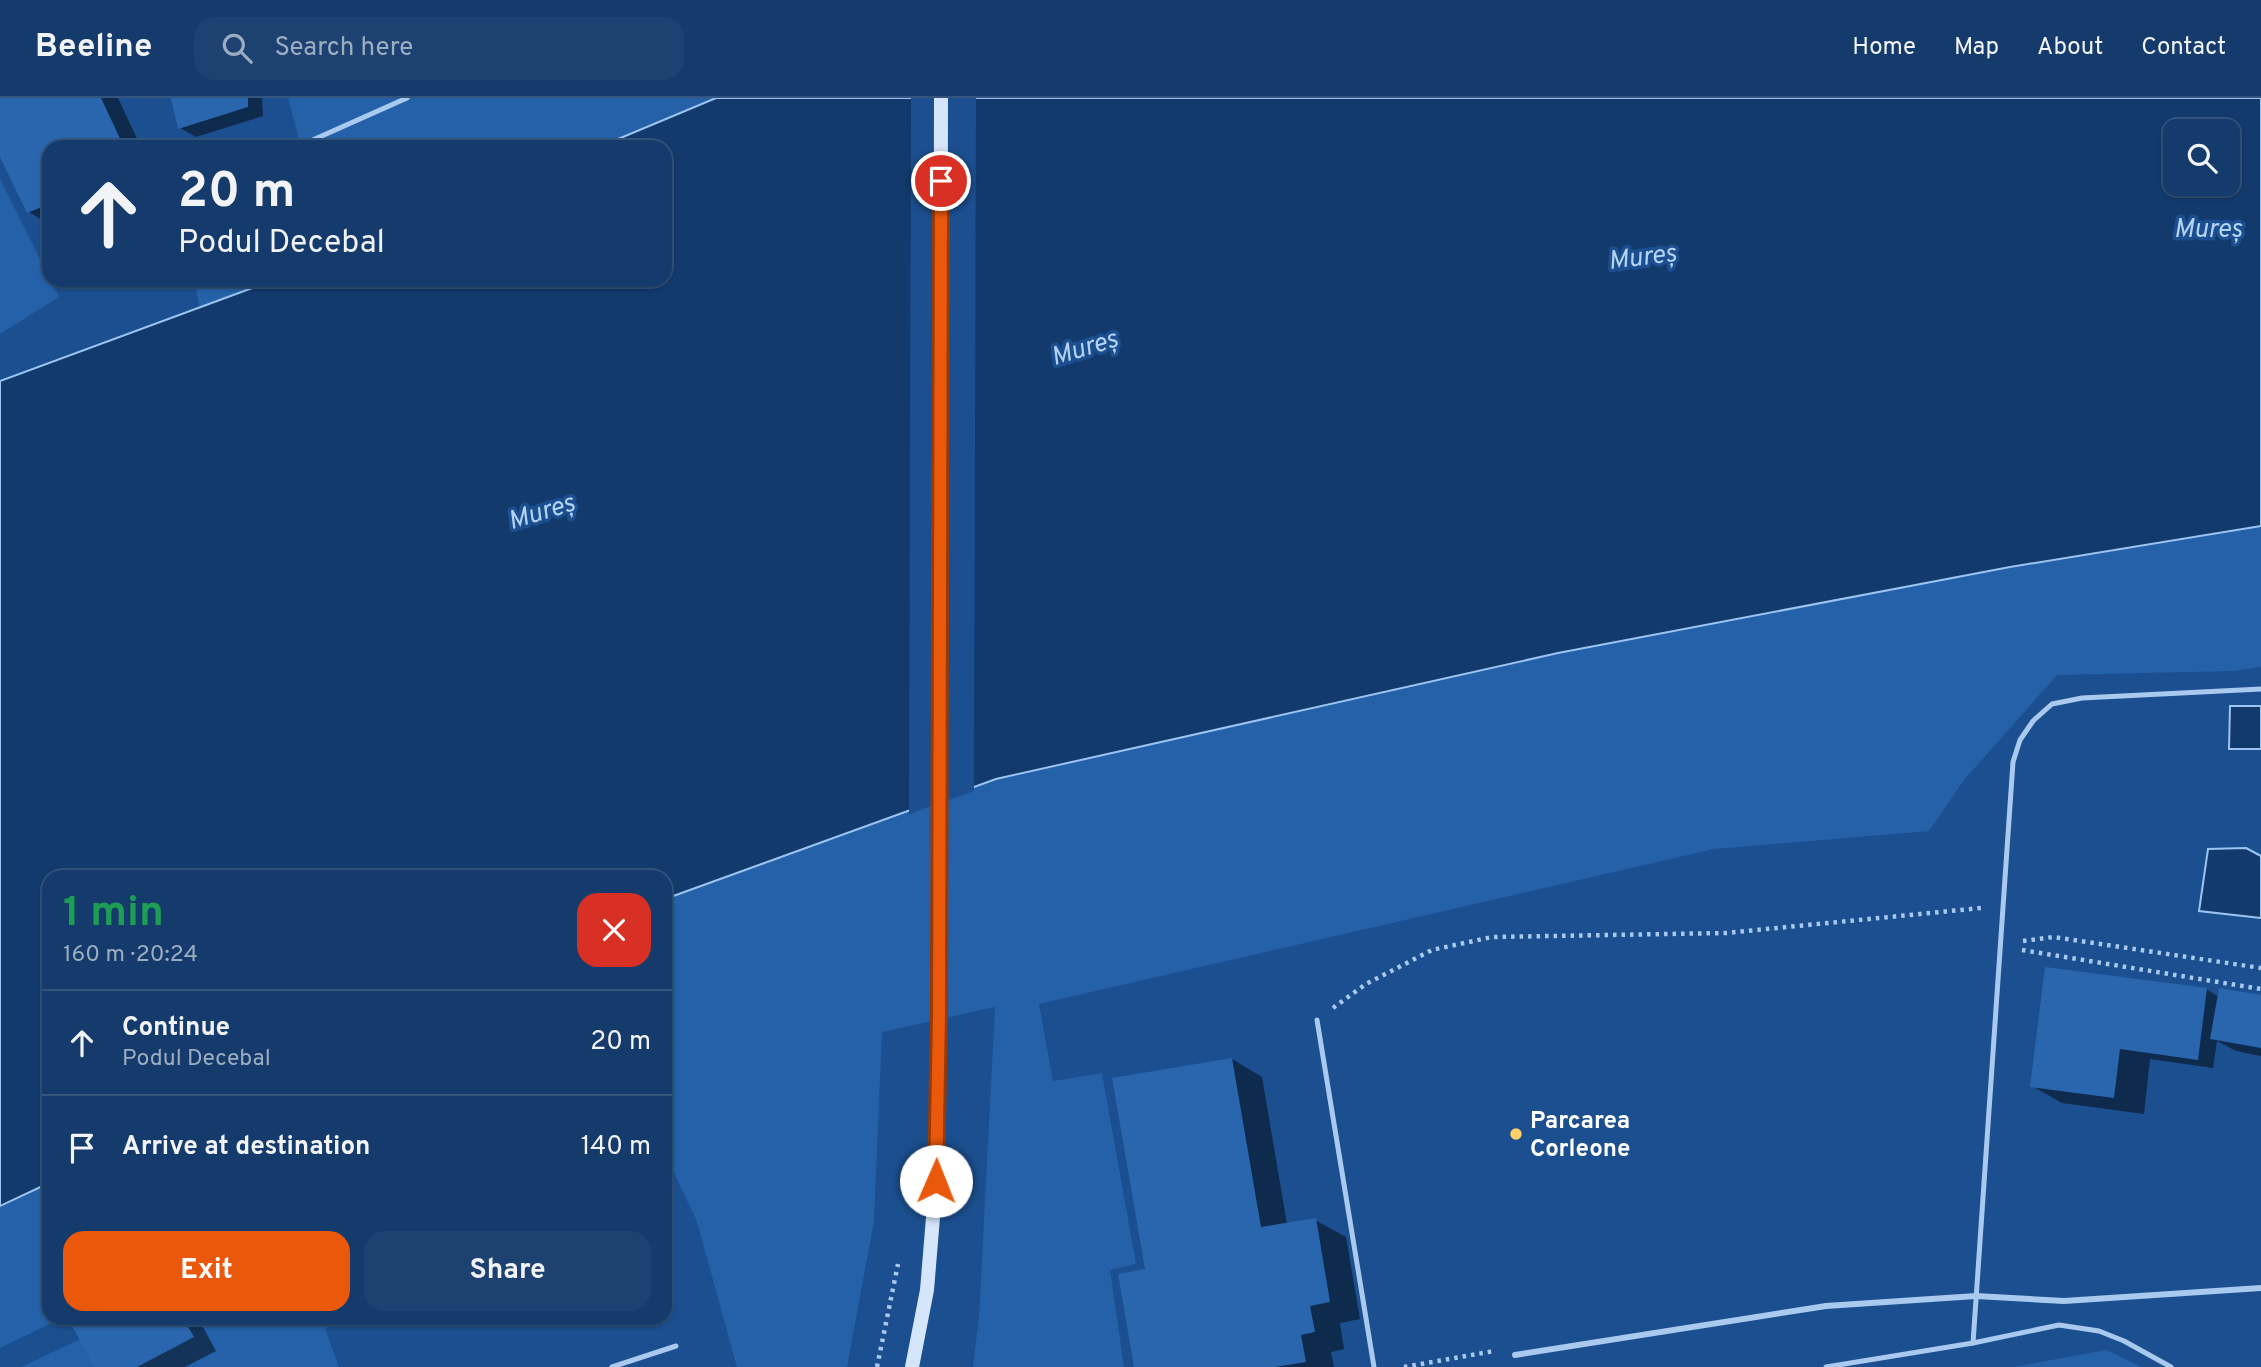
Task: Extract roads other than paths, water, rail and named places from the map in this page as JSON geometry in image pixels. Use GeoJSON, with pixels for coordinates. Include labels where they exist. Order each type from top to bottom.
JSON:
{"type":"FeatureCollection","features":[{"type":"Feature","properties":{"kind":"main road"},"geometry":{"type":"LineString","coordinates":[[912,1367],[927,1290],[936,1181],[939,1043],[941,98]]}},
{"type":"Feature","properties":{"kind":"street"},"geometry":{"type":"LineString","coordinates":[[1515,1355],[1826,1306],[1976,1296],[2064,1301],[2261,1288]]}},
{"type":"Feature","properties":{"kind":"lane"},"geometry":{"type":"LineString","coordinates":[[312,140],[407,98]]}},
{"type":"Feature","properties":{"kind":"lane"},"geometry":{"type":"LineString","coordinates":[[1973,1343],[2013,762],[2020,740],[2033,721],[2052,704],[2082,698],[2261,689]]}},
{"type":"Feature","properties":{"kind":"lane"},"geometry":{"type":"LineString","coordinates":[[1317,1020],[1374,1367]]}},
{"type":"Feature","properties":{"kind":"lane"},"geometry":{"type":"LineString","coordinates":[[1826,1367],[1973,1343],[2059,1325],[2099,1331],[2124,1340],[2171,1367]]}},
{"type":"Feature","properties":{"kind":"lane"},"geometry":{"type":"LineString","coordinates":[[612,1367],[676,1346]]}},
{"type":"Feature","properties":{"kind":"water","name":"Mureș"},"geometry":{"type":"Polygon","coordinates":[[[716,98],[2261,98],[2261,526],[2010,567],[1558,653],[996,779],[672,896],[672,870],[42,870],[42,1186],[0,1206],[0,381],[255,287],[672,287],[672,140],[616,140],[716,98]]]}},
{"type":"Feature","properties":{"kind":"water"},"geometry":{"type":"Polygon","coordinates":[[[2230,706],[2261,706],[2261,749],[2229,749],[2230,706]]]}},
{"type":"Feature","properties":{"kind":"water"},"geometry":{"type":"Polygon","coordinates":[[[2246,848],[2261,856],[2261,918],[2199,911],[2208,849],[2246,848]]]}},
{"type":"Feature","properties":{"kind":"place","name":"Parcarea Corleone"},"geometry":{"type":"Point","coordinates":[1516,1134]}}]}
